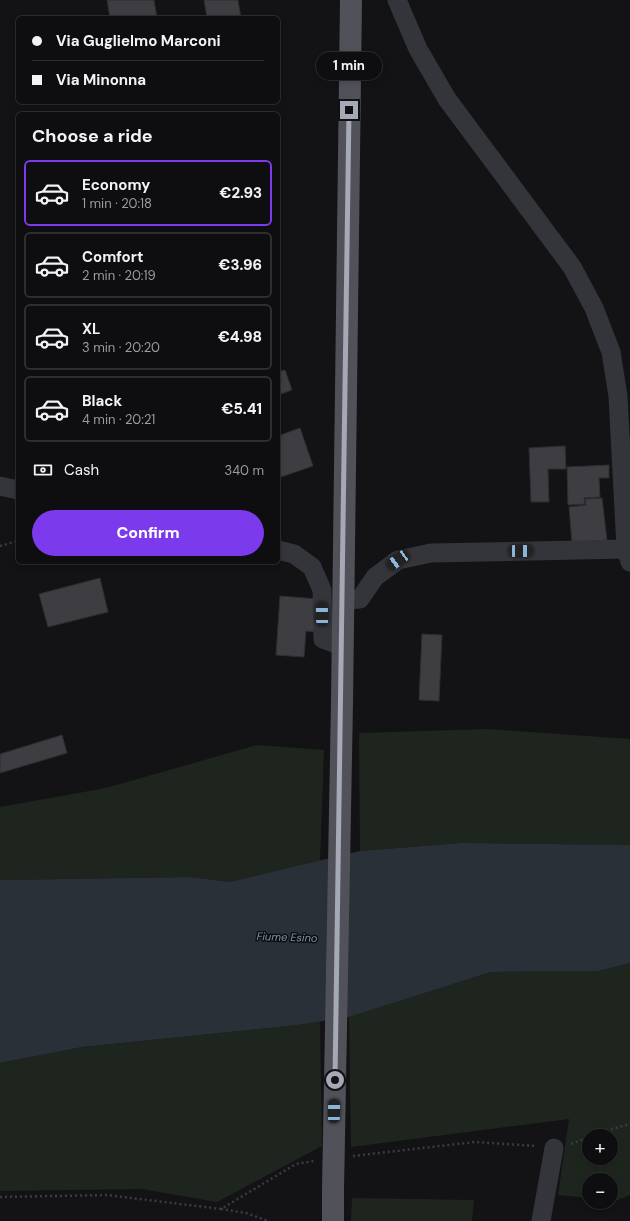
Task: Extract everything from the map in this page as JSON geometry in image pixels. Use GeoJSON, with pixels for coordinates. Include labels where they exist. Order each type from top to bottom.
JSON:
{"type":"FeatureCollection","features":[{"type":"Feature","properties":{"kind":"main road"},"geometry":{"type":"LineString","coordinates":[[333,1221],[342,704],[351,0]]}},
{"type":"Feature","properties":{"kind":"street"},"geometry":{"type":"LineString","coordinates":[[343,600],[360,599],[374,577],[398,560],[431,553],[628,556],[618,396],[611,352],[594,308],[572,267],[447,99],[418,49],[397,0]]}},
{"type":"Feature","properties":{"kind":"street"},"geometry":{"type":"LineString","coordinates":[[0,486],[16,490]]}},
{"type":"Feature","properties":{"kind":"street"},"geometry":{"type":"LineString","coordinates":[[280,550],[294,554],[312,567],[322,590],[323,639],[342,646]]}},
{"type":"Feature","properties":{"kind":"street"},"geometry":{"type":"LineString","coordinates":[[541,1221],[554,1148]]}},
{"type":"Feature","properties":{"kind":"path"},"geometry":{"type":"LineString","coordinates":[[0,546],[16,542]]}},
{"type":"Feature","properties":{"kind":"path"},"geometry":{"type":"LineString","coordinates":[[612,1129],[630,1124]]}},
{"type":"Feature","properties":{"kind":"path"},"geometry":{"type":"LineString","coordinates":[[350,1156],[475,1142],[554,1148],[565,1146],[582,1140]]}},
{"type":"Feature","properties":{"kind":"path"},"geometry":{"type":"LineString","coordinates":[[221,1209],[296,1164],[319,1161]]}},
{"type":"Feature","properties":{"kind":"path"},"geometry":{"type":"LineString","coordinates":[[0,1197],[107,1195],[246,1213],[268,1221]]}},
{"type":"Feature","properties":{"kind":"shaded area"},"geometry":{"type":"Polygon","coordinates":[[[487,729],[630,739],[630,845],[461,843],[360,851],[359,733],[487,729]]]}},
{"type":"Feature","properties":{"kind":"shaded area"},"geometry":{"type":"Polygon","coordinates":[[[257,745],[324,750],[320,861],[230,882],[190,877],[0,880],[0,807],[106,788],[257,745]]]}},
{"type":"Feature","properties":{"kind":"shaded area"},"geometry":{"type":"Polygon","coordinates":[[[630,963],[630,1195],[618,1200],[618,1173],[582,1173],[582,1197],[558,1195],[569,1119],[351,1147],[349,1017],[491,972],[599,971],[630,963]]]}},
{"type":"Feature","properties":{"kind":"shaded area"},"geometry":{"type":"Polygon","coordinates":[[[320,1021],[322,1146],[217,1202],[142,1189],[0,1191],[0,1063],[82,1047],[297,1025],[320,1021]]]}},
{"type":"Feature","properties":{"kind":"shaded area"},"geometry":{"type":"Polygon","coordinates":[[[352,1198],[474,1200],[472,1221],[351,1221],[352,1198]]]}},
{"type":"Feature","properties":{"kind":"water","name":"Fiume Esino"},"geometry":{"type":"Polygon","coordinates":[[[461,843],[630,845],[630,963],[599,971],[491,972],[349,1017],[297,1025],[82,1047],[0,1063],[0,880],[190,877],[230,882],[360,851],[461,843]]]}},
{"type":"Feature","properties":{"kind":"building"},"geometry":{"type":"Polygon","coordinates":[[[107,0],[154,0],[157,16],[110,16],[107,0]]]}},
{"type":"Feature","properties":{"kind":"building"},"geometry":{"type":"Polygon","coordinates":[[[204,0],[238,0],[241,16],[207,16],[204,0]]]}},
{"type":"Feature","properties":{"kind":"building"},"geometry":{"type":"Polygon","coordinates":[[[285,370],[292,390],[280,394],[280,371],[285,370]]]}},
{"type":"Feature","properties":{"kind":"building"},"geometry":{"type":"Polygon","coordinates":[[[300,428],[313,466],[280,477],[280,435],[300,428]]]}},
{"type":"Feature","properties":{"kind":"building"},"geometry":{"type":"Polygon","coordinates":[[[565,446],[566,469],[548,469],[549,502],[531,502],[529,448],[565,446]]]}},
{"type":"Feature","properties":{"kind":"building"},"geometry":{"type":"Polygon","coordinates":[[[609,465],[609,478],[599,478],[600,497],[584,498],[585,504],[568,505],[567,467],[609,465]]]}},
{"type":"Feature","properties":{"kind":"building"},"geometry":{"type":"Polygon","coordinates":[[[602,498],[607,540],[572,543],[569,507],[586,505],[585,499],[602,498]]]}},
{"type":"Feature","properties":{"kind":"building"},"geometry":{"type":"Polygon","coordinates":[[[100,578],[108,612],[48,627],[39,594],[100,578]]]}},
{"type":"Feature","properties":{"kind":"building"},"geometry":{"type":"Polygon","coordinates":[[[280,596],[318,599],[316,632],[306,631],[304,657],[276,655],[280,596]]]}},
{"type":"Feature","properties":{"kind":"building"},"geometry":{"type":"Polygon","coordinates":[[[422,634],[442,635],[439,701],[419,700],[422,634]]]}},
{"type":"Feature","properties":{"kind":"building"},"geometry":{"type":"Polygon","coordinates":[[[62,735],[67,753],[0,773],[0,754],[62,735]]]}},
{"type":"Feature","properties":{"kind":"route"},"geometry":{"type":"LineString","coordinates":[[335,1080],[342,704],[349,110]]}}]}
